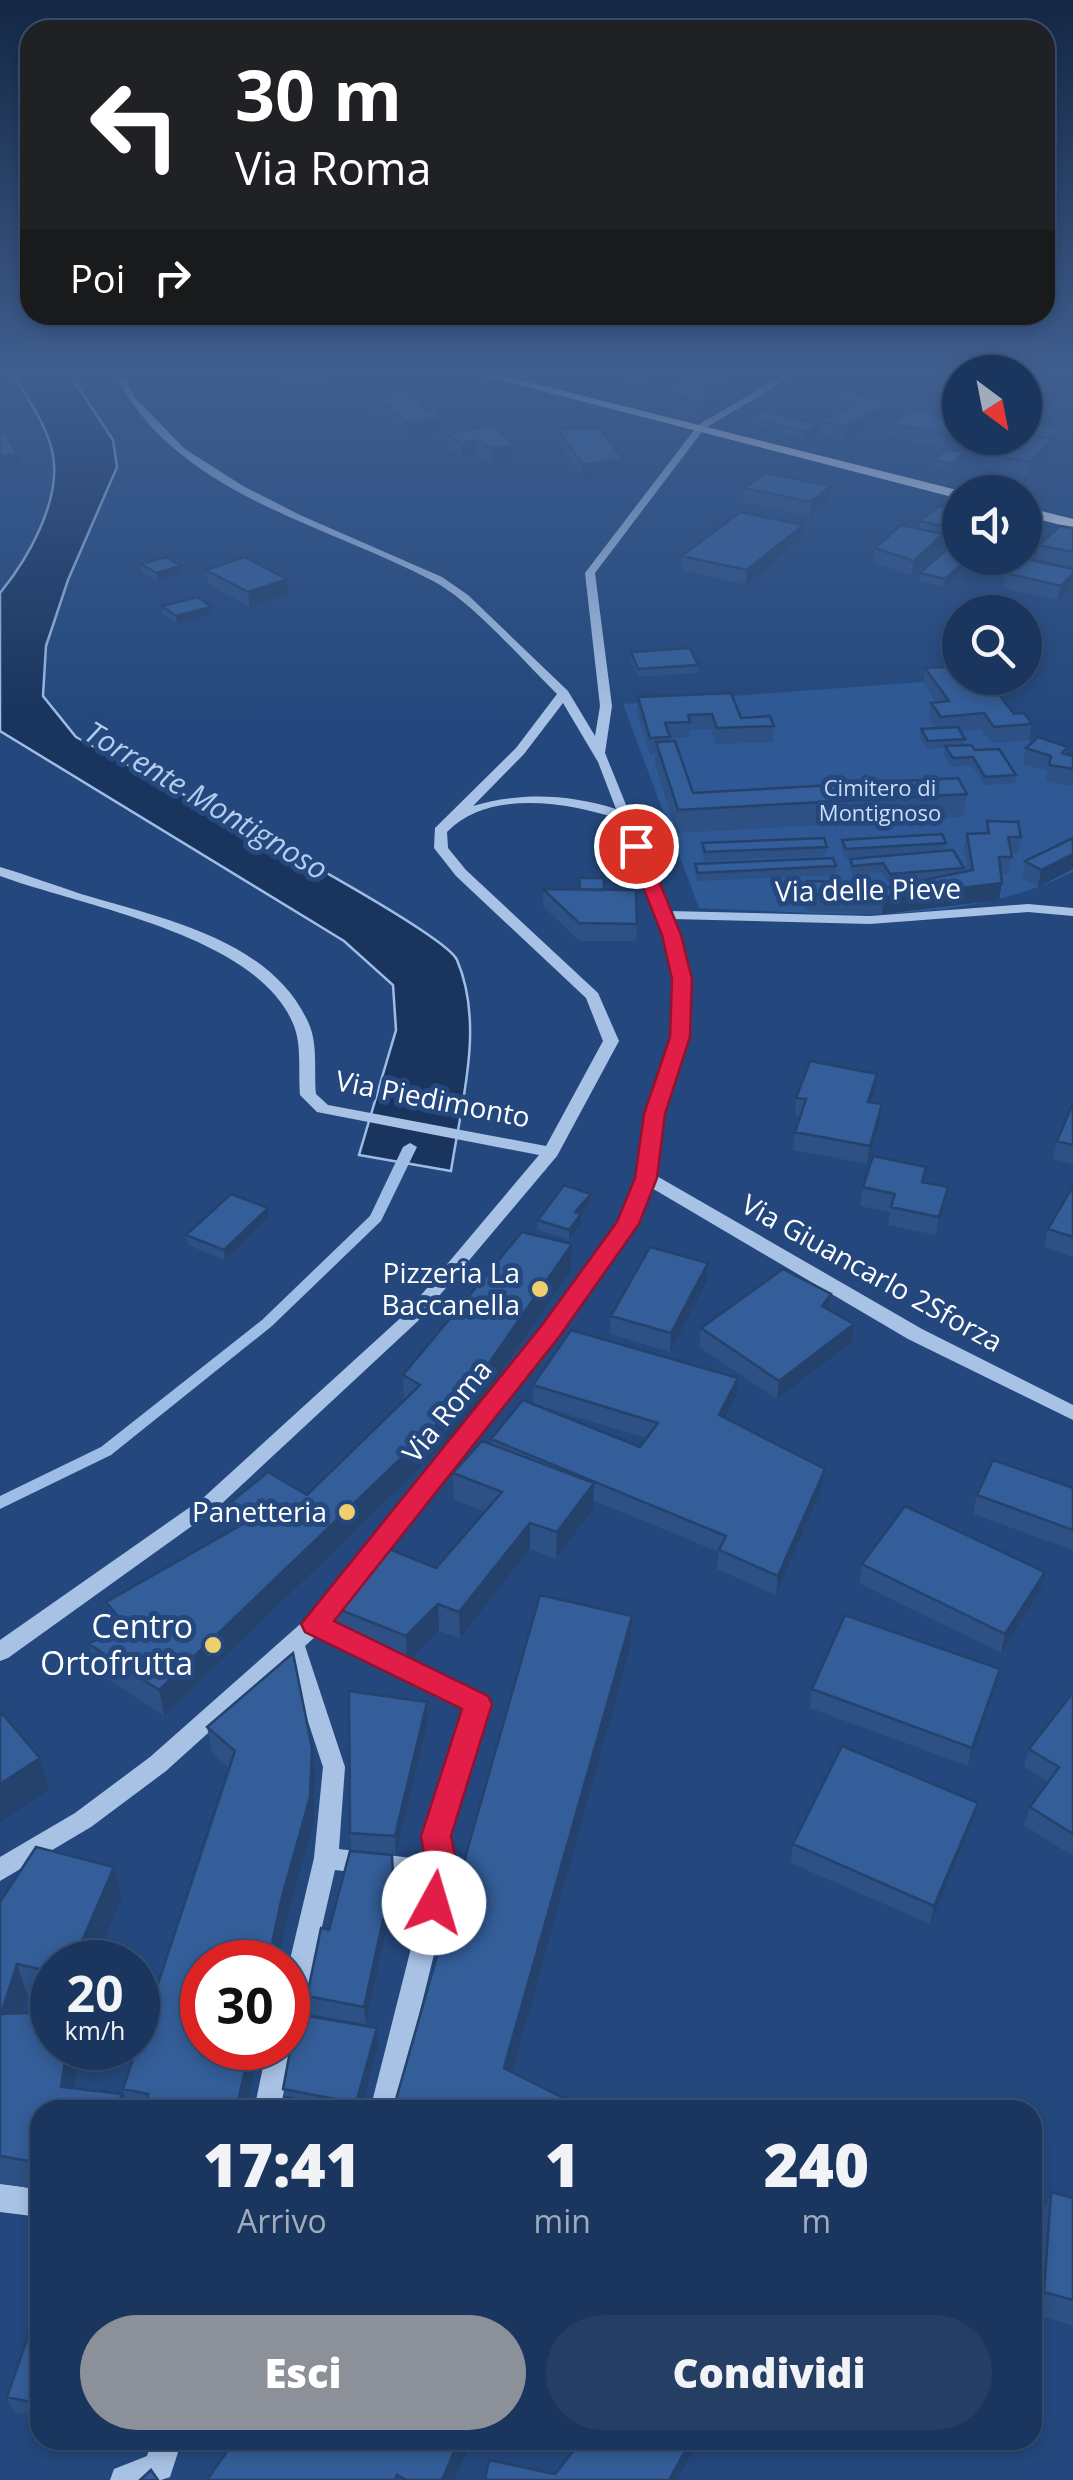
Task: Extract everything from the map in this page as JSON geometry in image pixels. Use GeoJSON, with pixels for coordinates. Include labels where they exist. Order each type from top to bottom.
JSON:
{"type":"FeatureCollection","features":[{"type":"Feature","properties":{"kind":"main road"},"geometry":{"type":"LineString","coordinates":[[1042,516],[1073,524]]}},
{"type":"Feature","properties":{"kind":"street","name":"Via Roma"},"geometry":{"type":"LineString","coordinates":[[0,1870],[83,1820],[158,1764],[315,1624],[550,1331],[627,1224],[646,1178],[655,1114],[680,1037],[682,979],[664,915],[599,752],[564,694],[464,597],[438,578],[296,517],[236,486]]}},
{"type":"Feature","properties":{"kind":"street"},"geometry":{"type":"LineString","coordinates":[[599,752],[606,706],[590,573],[657,486]]}},
{"type":"Feature","properties":{"kind":"street"},"geometry":{"type":"LineString","coordinates":[[0,1652],[210,1503],[412,1317],[552,1152],[611,1041],[605,1019],[594,996],[460,873],[440,848],[440,831],[520,751],[564,694]]}},
{"type":"Feature","properties":{"kind":"street"},"geometry":{"type":"LineString","coordinates":[[451,817],[523,797],[592,804],[624,816]]}},
{"type":"Feature","properties":{"kind":"street","name":"Via Piedimonto"},"geometry":{"type":"LineString","coordinates":[[0,871],[38,888],[206,939],[263,969],[291,1002],[302,1026],[308,1094],[323,1108],[347,1116],[510,1141],[552,1152]]}},
{"type":"Feature","properties":{"kind":"street","name":"Via delle Pieve"},"geometry":{"type":"LineString","coordinates":[[664,915],[870,920],[1028,908],[1073,912]]}},
{"type":"Feature","properties":{"kind":"street","name":"Via Giuancarlo 2Sforza"},"geometry":{"type":"LineString","coordinates":[[646,1178],[915,1334],[1073,1412]]}},
{"type":"Feature","properties":{"kind":"street"},"geometry":{"type":"LineString","coordinates":[[315,1624],[478,1704],[436,1836],[442,1872],[385,2100]]}},
{"type":"Feature","properties":{"kind":"street"},"geometry":{"type":"LineString","coordinates":[[294,1646],[334,1766],[326,1858],[307,1940]]}},
{"type":"Feature","properties":{"kind":"street"},"geometry":{"type":"LineString","coordinates":[[326,1858],[442,1872]]}},
{"type":"Feature","properties":{"kind":"street"},"geometry":{"type":"LineString","coordinates":[[269,2100],[275,2070]]}},
{"type":"Feature","properties":{"kind":"street"},"geometry":{"type":"LineString","coordinates":[[0,2198],[30,2202]]}},
{"type":"Feature","properties":{"kind":"street"},"geometry":{"type":"LineString","coordinates":[[124,2480],[166,2462]]}},
{"type":"Feature","properties":{"kind":"green space","name":"Cimitero di Montignoso"},"geometry":{"type":"Polygon","coordinates":[[[942,681],[942,695],[991,695],[1040,752],[1073,762],[1073,872],[1029,890],[937,910],[842,914],[699,908],[623,704],[942,681]]]}},
{"type":"Feature","properties":{"kind":"shaded area"},"geometry":{"type":"Polygon","coordinates":[[[53,486],[109,486],[68,580],[46,646],[43,696],[76,737],[345,883],[439,942],[457,960],[465,985],[470,1038],[451,1171],[359,1155],[396,1030],[393,985],[344,941],[0,731],[0,593],[40,528],[53,486]]]}},
{"type":"Feature","properties":{"kind":"building"},"geometry":{"type":"Polygon","coordinates":[[[747,486],[831,486],[811,502],[744,488],[747,486]]]}},
{"type":"Feature","properties":{"kind":"building"},"geometry":{"type":"Polygon","coordinates":[[[939,506],[942,507],[942,526],[920,521],[939,506]]]}},
{"type":"Feature","properties":{"kind":"building"},"geometry":{"type":"Polygon","coordinates":[[[740,512],[803,525],[747,570],[682,556],[740,512]]]}},
{"type":"Feature","properties":{"kind":"building"},"geometry":{"type":"Polygon","coordinates":[[[901,525],[942,534],[914,561],[875,548],[901,525]]]}},
{"type":"Feature","properties":{"kind":"building"},"geometry":{"type":"Polygon","coordinates":[[[1060,526],[1073,528],[1073,552],[1042,546],[1060,526]]]}},
{"type":"Feature","properties":{"kind":"building"},"geometry":{"type":"Polygon","coordinates":[[[942,553],[942,575],[950,575],[945,579],[920,573],[942,553]]]}},
{"type":"Feature","properties":{"kind":"building"},"geometry":{"type":"Polygon","coordinates":[[[166,557],[181,566],[156,573],[141,564],[166,557]]]}},
{"type":"Feature","properties":{"kind":"building"},"geometry":{"type":"Polygon","coordinates":[[[245,557],[287,579],[248,592],[206,570],[245,557]]]}},
{"type":"Feature","properties":{"kind":"building"},"geometry":{"type":"Polygon","coordinates":[[[1042,562],[1073,569],[1061,586],[1014,575],[1042,575],[1042,562]]]}},
{"type":"Feature","properties":{"kind":"building"},"geometry":{"type":"Polygon","coordinates":[[[198,597],[211,607],[176,616],[162,606],[198,597]]]}},
{"type":"Feature","properties":{"kind":"building"},"geometry":{"type":"Polygon","coordinates":[[[690,648],[698,665],[638,669],[631,652],[690,648]]]}},
{"type":"Feature","properties":{"kind":"building"},"geometry":{"type":"Polygon","coordinates":[[[942,667],[942,691],[925,668],[942,667]]]}},
{"type":"Feature","properties":{"kind":"building"},"geometry":{"type":"Polygon","coordinates":[[[731,693],[741,718],[770,716],[774,726],[717,728],[712,714],[688,715],[690,722],[665,723],[670,737],[650,738],[638,697],[731,693]]]}},
{"type":"Feature","properties":{"kind":"building"},"geometry":{"type":"Polygon","coordinates":[[[945,695],[999,695],[1014,714],[1024,713],[1032,724],[994,727],[984,713],[941,717],[931,703],[949,701],[945,695]]]}},
{"type":"Feature","properties":{"kind":"building"},"geometry":{"type":"Polygon","coordinates":[[[958,727],[965,739],[928,741],[921,729],[958,727]]]}},
{"type":"Feature","properties":{"kind":"building"},"geometry":{"type":"Polygon","coordinates":[[[1038,737],[1068,747],[1062,753],[1073,756],[1073,769],[1049,765],[1051,756],[1026,748],[1038,737]]]}},
{"type":"Feature","properties":{"kind":"building"},"geometry":{"type":"Polygon","coordinates":[[[675,741],[693,793],[958,778],[967,794],[678,810],[656,742],[675,741]]]}},
{"type":"Feature","properties":{"kind":"building"},"geometry":{"type":"Polygon","coordinates":[[[971,745],[975,750],[999,749],[1016,775],[985,777],[973,757],[953,758],[945,746],[971,745]]]}},
{"type":"Feature","properties":{"kind":"building"},"geometry":{"type":"Polygon","coordinates":[[[987,821],[1018,822],[1021,837],[1008,837],[1012,857],[999,857],[1002,883],[885,897],[808,894],[807,881],[869,883],[875,890],[973,870],[967,834],[989,833],[987,821]]]}},
{"type":"Feature","properties":{"kind":"building"},"geometry":{"type":"Polygon","coordinates":[[[942,834],[946,843],[846,849],[842,840],[942,834]]]}},
{"type":"Feature","properties":{"kind":"building"},"geometry":{"type":"Polygon","coordinates":[[[824,838],[827,847],[705,852],[702,843],[824,838]]]}},
{"type":"Feature","properties":{"kind":"building"},"geometry":{"type":"Polygon","coordinates":[[[1073,838],[1073,854],[1041,870],[1025,861],[1073,838]]]}},
{"type":"Feature","properties":{"kind":"building"},"geometry":{"type":"Polygon","coordinates":[[[953,850],[964,868],[890,874],[883,863],[853,866],[850,859],[953,850]]]}},
{"type":"Feature","properties":{"kind":"building"},"geometry":{"type":"Polygon","coordinates":[[[833,858],[836,866],[698,873],[695,864],[833,858]]]}},
{"type":"Feature","properties":{"kind":"building"},"geometry":{"type":"Polygon","coordinates":[[[579,878],[604,878],[604,890],[580,890],[579,878]]]}},
{"type":"Feature","properties":{"kind":"building"},"geometry":{"type":"Polygon","coordinates":[[[543,889],[636,890],[637,924],[579,923],[543,889]]]}},
{"type":"Feature","properties":{"kind":"building"},"geometry":{"type":"Polygon","coordinates":[[[810,1061],[877,1074],[868,1102],[882,1104],[870,1146],[795,1132],[806,1099],[796,1098],[810,1061]]]}},
{"type":"Feature","properties":{"kind":"building"},"geometry":{"type":"Polygon","coordinates":[[[1073,1103],[1073,1145],[1057,1141],[1073,1103]]]}},
{"type":"Feature","properties":{"kind":"building"},"geometry":{"type":"Polygon","coordinates":[[[873,1156],[926,1167],[922,1182],[948,1187],[939,1217],[891,1207],[895,1194],[863,1187],[873,1156]]]}},
{"type":"Feature","properties":{"kind":"building"},"geometry":{"type":"Polygon","coordinates":[[[564,1185],[591,1194],[575,1212],[581,1214],[569,1230],[538,1220],[564,1185]]]}},
{"type":"Feature","properties":{"kind":"building"},"geometry":{"type":"Polygon","coordinates":[[[1073,1186],[1073,1237],[1048,1229],[1073,1186]]]}},
{"type":"Feature","properties":{"kind":"building"},"geometry":{"type":"Polygon","coordinates":[[[231,1194],[268,1208],[224,1250],[186,1235],[231,1194]]]}},
{"type":"Feature","properties":{"kind":"building"},"geometry":{"type":"Polygon","coordinates":[[[522,1232],[572,1244],[466,1396],[159,1690],[89,1644],[124,1624],[106,1602],[250,1520],[232,1501],[268,1472],[307,1495],[420,1385],[403,1375],[522,1232]]]}},
{"type":"Feature","properties":{"kind":"building"},"geometry":{"type":"Polygon","coordinates":[[[650,1247],[708,1263],[671,1333],[611,1316],[650,1247]]]}},
{"type":"Feature","properties":{"kind":"building"},"geometry":{"type":"Polygon","coordinates":[[[783,1269],[831,1294],[822,1306],[854,1324],[779,1381],[701,1328],[783,1269]]]}},
{"type":"Feature","properties":{"kind":"building"},"geometry":{"type":"Polygon","coordinates":[[[571,1330],[738,1378],[719,1415],[825,1469],[778,1576],[719,1550],[726,1536],[491,1439],[523,1400],[640,1447],[658,1423],[533,1385],[571,1330]]]}},
{"type":"Feature","properties":{"kind":"building"},"geometry":{"type":"Polygon","coordinates":[[[482,1441],[594,1483],[557,1532],[530,1523],[459,1612],[438,1604],[406,1636],[328,1605],[384,1547],[436,1568],[502,1492],[453,1473],[482,1441]]]}},
{"type":"Feature","properties":{"kind":"building"},"geometry":{"type":"Polygon","coordinates":[[[993,1460],[1073,1488],[1073,1530],[977,1495],[993,1460]]]}},
{"type":"Feature","properties":{"kind":"building"},"geometry":{"type":"Polygon","coordinates":[[[905,1506],[1045,1572],[1005,1634],[862,1564],[905,1506]]]}},
{"type":"Feature","properties":{"kind":"building"},"geometry":{"type":"Polygon","coordinates":[[[540,1595],[632,1616],[504,2068],[567,2100],[396,2100],[540,1595]]]}},
{"type":"Feature","properties":{"kind":"building"},"geometry":{"type":"Polygon","coordinates":[[[845,1615],[1000,1669],[972,1748],[812,1689],[845,1615]]]}},
{"type":"Feature","properties":{"kind":"building"},"geometry":{"type":"Polygon","coordinates":[[[293,1653],[312,1748],[310,1797],[273,1940],[180,1940],[180,2070],[245,2070],[238,2100],[148,2100],[148,2094],[123,2089],[129,2070],[160,2070],[160,1977],[235,1751],[207,1727],[293,1653]]]}},
{"type":"Feature","properties":{"kind":"building"},"geometry":{"type":"Polygon","coordinates":[[[349,1691],[427,1702],[395,1836],[350,1833],[349,1691]]]}},
{"type":"Feature","properties":{"kind":"building"},"geometry":{"type":"Polygon","coordinates":[[[1071,1695],[1073,1834],[1030,1807],[1059,1767],[1029,1749],[1071,1695]]]}},
{"type":"Feature","properties":{"kind":"building"},"geometry":{"type":"Polygon","coordinates":[[[0,1711],[40,1758],[0,1784],[0,1711]]]}},
{"type":"Feature","properties":{"kind":"building"},"geometry":{"type":"Polygon","coordinates":[[[842,1746],[978,1803],[934,1906],[793,1844],[842,1746]]]}},
{"type":"Feature","properties":{"kind":"building"},"geometry":{"type":"Polygon","coordinates":[[[36,1847],[114,1867],[82,1940],[30,1940],[30,1967],[17,1964],[1,2014],[30,2013],[30,2070],[64,2070],[61,2087],[122,2094],[120,2100],[30,2100],[30,2161],[0,2156],[0,1902],[36,1847]]]}},
{"type":"Feature","properties":{"kind":"building"},"geometry":{"type":"Polygon","coordinates":[[[350,1851],[392,1855],[393,1875],[364,2007],[310,1997],[321,1928],[329,1930],[350,1851]]]}},
{"type":"Feature","properties":{"kind":"building"},"geometry":{"type":"Polygon","coordinates":[[[310,2016],[377,2028],[357,2100],[283,2089],[287,2070],[310,2070],[310,2016]]]}},
{"type":"Feature","properties":{"kind":"building"},"geometry":{"type":"Polygon","coordinates":[[[1051,2192],[1073,2198],[1073,2300],[1044,2292],[1051,2192]]]}},
{"type":"Feature","properties":{"kind":"building"},"geometry":{"type":"Polygon","coordinates":[[[30,2330],[30,2402],[7,2397],[30,2330]]]}},
{"type":"Feature","properties":{"kind":"building"},"geometry":{"type":"Polygon","coordinates":[[[228,2450],[455,2450],[442,2480],[407,2480],[397,2475],[395,2480],[207,2480],[228,2450]]]}},
{"type":"Feature","properties":{"kind":"building"},"geometry":{"type":"Polygon","coordinates":[[[574,2450],[686,2450],[669,2480],[485,2480],[489,2460],[555,2474],[574,2450]]]}},
{"type":"Feature","properties":{"kind":"building"},"geometry":{"type":"Polygon","coordinates":[[[151,2470],[158,2480],[140,2480],[151,2470]]]}},
{"type":"Feature","properties":{"kind":"waterway","name":"Torrente Montignoso"},"geometry":{"type":"LineString","coordinates":[[0,1503],[106,1451],[267,1323],[376,1218],[410,1147]]}},
{"type":"Feature","properties":{"kind":"place","name":"Pizzeria La Baccanella"},"geometry":{"type":"Point","coordinates":[540,1289]}},
{"type":"Feature","properties":{"kind":"place","name":"Panetteria"},"geometry":{"type":"Point","coordinates":[347,1512]}},
{"type":"Feature","properties":{"kind":"place","name":"Centro Ortofrutta"},"geometry":{"type":"Point","coordinates":[213,1645]}},
{"type":"Feature","properties":{"kind":"route"},"geometry":{"type":"LineString","coordinates":[[434,1903],[442,1872],[436,1836],[478,1704],[315,1624],[550,1331],[627,1224],[646,1178],[655,1114],[680,1037],[682,979],[672,935],[636,846]]}}]}
